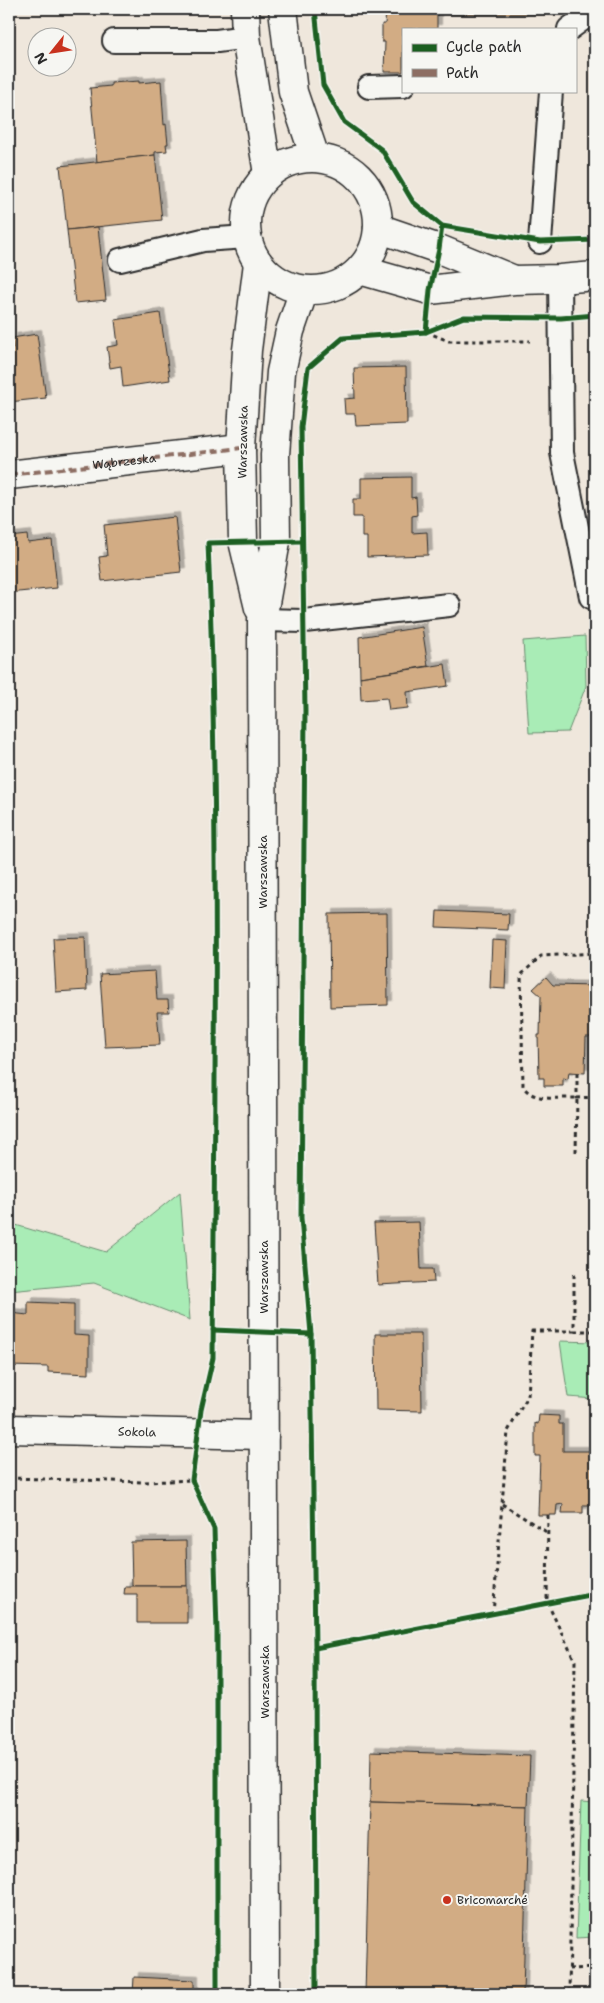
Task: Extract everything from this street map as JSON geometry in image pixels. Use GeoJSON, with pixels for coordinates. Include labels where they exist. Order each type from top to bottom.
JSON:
{"type":"FeatureCollection","features":[{"type":"Feature","properties":{"kind":"main road"},"geometry":{"type":"LineString","coordinates":[[245,9],[246,37],[268,174]]}},
{"type":"Feature","properties":{"kind":"main road"},"geometry":{"type":"LineString","coordinates":[[283,9],[293,92],[315,157]]}},
{"type":"Feature","properties":{"kind":"main road"},"geometry":{"type":"LineString","coordinates":[[315,157],[340,164],[361,179],[374,202],[378,228],[373,250],[360,270],[344,282],[324,289],[304,290],[286,285],[271,276],[258,264],[251,251],[247,237],[246,214],[253,192],[268,174],[290,161],[315,157]]}},
{"type":"Feature","properties":{"kind":"main road"},"geometry":{"type":"LineString","coordinates":[[378,228],[439,249],[514,280]]}},
{"type":"Feature","properties":{"kind":"main road","name":"Warszawska"},"geometry":{"type":"LineString","coordinates":[[258,264],[247,350],[241,448],[243,541],[262,620]]}},
{"type":"Feature","properties":{"kind":"main road"},"geometry":{"type":"LineString","coordinates":[[360,270],[430,290],[514,280],[595,276]]}},
{"type":"Feature","properties":{"kind":"main road","name":"Warszawska"},"geometry":{"type":"LineString","coordinates":[[265,1994],[262,620],[276,541],[275,455],[281,372],[290,330],[304,290]]}},
{"type":"Feature","properties":{"kind":"main road","name":"Wąbrzeska"},"geometry":{"type":"LineString","coordinates":[[9,475],[241,448]]}},
{"type":"Feature","properties":{"kind":"main road","name":"Sokola"},"geometry":{"type":"LineString","coordinates":[[9,1429],[264,1435]]}},
{"type":"Feature","properties":{"kind":"lane"},"geometry":{"type":"LineString","coordinates":[[570,28],[595,10]]}},
{"type":"Feature","properties":{"kind":"lane"},"geometry":{"type":"LineString","coordinates":[[114,41],[217,41],[246,37]]}},
{"type":"Feature","properties":{"kind":"lane"},"geometry":{"type":"LineString","coordinates":[[369,87],[402,86]]}},
{"type":"Feature","properties":{"kind":"lane"},"geometry":{"type":"LineString","coordinates":[[540,242],[550,92]]}},
{"type":"Feature","properties":{"kind":"lane"},"geometry":{"type":"LineString","coordinates":[[120,260],[203,240],[247,237]]}},
{"type":"Feature","properties":{"kind":"lane"},"geometry":{"type":"LineString","coordinates":[[560,279],[562,453],[592,597]]}},
{"type":"Feature","properties":{"kind":"lane"},"geometry":{"type":"LineString","coordinates":[[262,620],[304,621],[449,605]]}},
{"type":"Feature","properties":{"kind":"path"},"geometry":{"type":"LineString","coordinates":[[426,332],[434,329]]}},
{"type":"Feature","properties":{"kind":"path"},"geometry":{"type":"LineString","coordinates":[[426,332],[449,341],[561,342]]}},
{"type":"Feature","properties":{"kind":"path"},"geometry":{"type":"LineString","coordinates":[[592,597],[595,705]]}},
{"type":"Feature","properties":{"kind":"path"},"geometry":{"type":"LineString","coordinates":[[595,954],[541,956],[521,975],[523,1086],[527,1093],[534,1097],[595,1097]]}},
{"type":"Feature","properties":{"kind":"path"},"geometry":{"type":"LineString","coordinates":[[576,1152],[577,1073]]}},
{"type":"Feature","properties":{"kind":"path"},"geometry":{"type":"LineString","coordinates":[[574,1274],[574,1330]]}},
{"type":"Feature","properties":{"kind":"path"},"geometry":{"type":"LineString","coordinates":[[493,1614],[508,1431],[528,1396],[532,1331],[595,1331]]}},
{"type":"Feature","properties":{"kind":"path"},"geometry":{"type":"LineString","coordinates":[[9,1478],[144,1482],[192,1480]]}},
{"type":"Feature","properties":{"kind":"path"},"geometry":{"type":"LineString","coordinates":[[502,1504],[548,1534]]}},
{"type":"Feature","properties":{"kind":"path"},"geometry":{"type":"LineString","coordinates":[[548,1515],[547,1602],[575,1661],[569,1994]]}},
{"type":"Feature","properties":{"kind":"path"},"geometry":{"type":"LineString","coordinates":[[569,1968],[595,1968]]}},
{"type":"Feature","properties":{"kind":"green space"},"geometry":{"type":"Polygon","coordinates":[[[585,636],[586,686],[568,732],[529,733],[523,641],[585,636]]]}},
{"type":"Feature","properties":{"kind":"green space"},"geometry":{"type":"Polygon","coordinates":[[[180,1192],[190,1320],[94,1283],[9,1291],[9,1223],[106,1252],[180,1192]]]}},
{"type":"Feature","properties":{"kind":"green space"},"geometry":{"type":"Polygon","coordinates":[[[560,1341],[595,1342],[595,1399],[568,1397],[560,1341]]]}},
{"type":"Feature","properties":{"kind":"green space"},"geometry":{"type":"Polygon","coordinates":[[[581,1801],[595,1802],[595,1937],[576,1938],[581,1801]]]}},
{"type":"Feature","properties":{"kind":"building"},"geometry":{"type":"Polygon","coordinates":[[[386,9],[437,9],[437,28],[402,28],[402,72],[384,72],[385,42],[382,42],[382,24],[385,24],[386,9]]]}},
{"type":"Feature","properties":{"kind":"building"},"geometry":{"type":"Polygon","coordinates":[[[437,9],[555,9],[555,14],[449,14],[437,12],[437,9]]]}},
{"type":"Feature","properties":{"kind":"building"},"geometry":{"type":"Polygon","coordinates":[[[139,81],[139,83],[161,81],[164,125],[166,124],[168,144],[166,144],[167,151],[155,152],[155,155],[97,162],[90,88],[111,86],[111,83],[139,81]]]}},
{"type":"Feature","properties":{"kind":"building"},"geometry":{"type":"Polygon","coordinates":[[[155,155],[162,220],[67,230],[60,166],[155,155]]]}},
{"type":"Feature","properties":{"kind":"building"},"geometry":{"type":"Polygon","coordinates":[[[98,227],[106,300],[75,303],[67,230],[98,227]]]}},
{"type":"Feature","properties":{"kind":"building"},"geometry":{"type":"Polygon","coordinates":[[[160,313],[170,380],[123,387],[121,366],[110,368],[107,347],[118,345],[115,320],[160,313]]]}},
{"type":"Feature","properties":{"kind":"building"},"geometry":{"type":"Polygon","coordinates":[[[37,334],[46,398],[9,402],[9,349],[13,348],[12,338],[37,334]]]}},
{"type":"Feature","properties":{"kind":"building"},"geometry":{"type":"Polygon","coordinates":[[[406,367],[407,424],[356,426],[355,414],[345,414],[344,399],[355,398],[354,368],[406,367]]]}},
{"type":"Feature","properties":{"kind":"building"},"geometry":{"type":"Polygon","coordinates":[[[593,385],[595,385],[595,415],[593,415],[593,385]]]}},
{"type":"Feature","properties":{"kind":"building"},"geometry":{"type":"Polygon","coordinates":[[[411,477],[411,498],[416,497],[417,515],[412,516],[412,533],[427,532],[428,555],[367,557],[367,537],[362,537],[362,517],[353,517],[353,499],[361,499],[361,478],[411,477]]]}},
{"type":"Feature","properties":{"kind":"building"},"geometry":{"type":"Polygon","coordinates":[[[175,517],[181,572],[102,581],[99,557],[107,556],[104,525],[175,517]]]}},
{"type":"Feature","properties":{"kind":"building"},"geometry":{"type":"Polygon","coordinates":[[[27,535],[28,543],[52,540],[57,588],[9,593],[9,537],[27,535]]]}},
{"type":"Feature","properties":{"kind":"building"},"geometry":{"type":"Polygon","coordinates":[[[422,627],[428,666],[360,677],[359,637],[422,627]]]}},
{"type":"Feature","properties":{"kind":"building"},"geometry":{"type":"Polygon","coordinates":[[[445,664],[448,686],[407,692],[408,708],[389,710],[387,698],[361,700],[360,677],[445,664]]]}},
{"type":"Feature","properties":{"kind":"building"},"geometry":{"type":"Polygon","coordinates":[[[437,911],[509,914],[508,930],[436,927],[437,911]]]}},
{"type":"Feature","properties":{"kind":"building"},"geometry":{"type":"Polygon","coordinates":[[[387,913],[388,1005],[330,1007],[329,914],[387,913]]]}},
{"type":"Feature","properties":{"kind":"building"},"geometry":{"type":"Polygon","coordinates":[[[85,937],[87,990],[56,992],[53,938],[85,937]]]}},
{"type":"Feature","properties":{"kind":"building"},"geometry":{"type":"Polygon","coordinates":[[[492,940],[507,941],[505,989],[490,988],[492,940]]]}},
{"type":"Feature","properties":{"kind":"building"},"geometry":{"type":"Polygon","coordinates":[[[155,971],[157,1000],[168,1000],[169,1012],[157,1012],[160,1045],[105,1047],[100,974],[155,971]]]}},
{"type":"Feature","properties":{"kind":"building"},"geometry":{"type":"Polygon","coordinates":[[[546,977],[553,985],[595,986],[595,1037],[586,1037],[585,1073],[569,1072],[568,1079],[563,1078],[563,1086],[544,1086],[544,1078],[539,1078],[538,1035],[540,1035],[541,996],[533,989],[546,977]]]}},
{"type":"Feature","properties":{"kind":"building"},"geometry":{"type":"Polygon","coordinates":[[[419,1222],[421,1269],[433,1269],[434,1282],[378,1285],[374,1223],[419,1222]]]}},
{"type":"Feature","properties":{"kind":"building"},"geometry":{"type":"Polygon","coordinates":[[[28,1302],[74,1304],[74,1335],[89,1336],[89,1374],[48,1372],[48,1367],[9,1366],[10,1313],[28,1315],[28,1302]]]}},
{"type":"Feature","properties":{"kind":"building"},"geometry":{"type":"Polygon","coordinates":[[[375,1334],[421,1334],[422,1411],[376,1410],[375,1334]]]}},
{"type":"Feature","properties":{"kind":"building"},"geometry":{"type":"Polygon","coordinates":[[[539,1415],[559,1416],[559,1424],[563,1424],[563,1451],[595,1451],[595,1505],[583,1505],[583,1513],[562,1513],[563,1504],[557,1505],[556,1515],[538,1515],[540,1456],[535,1456],[535,1423],[538,1424],[539,1415]]]}},
{"type":"Feature","properties":{"kind":"building"},"geometry":{"type":"Polygon","coordinates":[[[186,1541],[187,1586],[132,1586],[131,1542],[186,1541]]]}},
{"type":"Feature","properties":{"kind":"building"},"geometry":{"type":"Polygon","coordinates":[[[125,1586],[187,1586],[187,1623],[137,1623],[137,1594],[124,1594],[125,1586]]]}},
{"type":"Feature","properties":{"kind":"building"},"geometry":{"type":"Polygon","coordinates":[[[592,1717],[595,1717],[595,1773],[590,1773],[592,1717]]]}},
{"type":"Feature","properties":{"kind":"building"},"geometry":{"type":"Polygon","coordinates":[[[371,1751],[530,1756],[528,1806],[370,1802],[371,1751]]]}},
{"type":"Feature","properties":{"kind":"building","name":"Bricomarché"},"geometry":{"type":"Polygon","coordinates":[[[370,1802],[528,1806],[523,1994],[365,1994],[370,1802]]]}},
{"type":"Feature","properties":{"kind":"building"},"geometry":{"type":"Polygon","coordinates":[[[134,1977],[194,1980],[194,1994],[133,1994],[134,1977]]]}},
{"type":"Feature","properties":{"kind":"marked path"},"geometry":{"type":"LineString","coordinates":[[9,475],[241,448]]}},
{"type":"Feature","properties":{"kind":"cycle path"},"geometry":{"type":"LineString","coordinates":[[315,9],[323,85],[344,122],[382,150],[413,202],[442,226],[540,242],[595,240]]}},
{"type":"Feature","properties":{"kind":"cycle path"},"geometry":{"type":"LineString","coordinates":[[426,332],[430,290],[442,226]]}},
{"type":"Feature","properties":{"kind":"cycle path"},"geometry":{"type":"LineString","coordinates":[[316,1994],[315,1648],[311,1334],[301,1218],[305,711],[301,427],[308,368],[343,338],[426,332],[464,317],[561,318],[595,315]]}},
{"type":"Feature","properties":{"kind":"cycle path"},"geometry":{"type":"LineString","coordinates":[[217,1994],[217,1631],[214,1529],[192,1480],[201,1410],[213,1358],[215,849],[208,543],[301,541]]}},
{"type":"Feature","properties":{"kind":"cycle path"},"geometry":{"type":"LineString","coordinates":[[213,1330],[311,1334]]}},
{"type":"Feature","properties":{"kind":"cycle path"},"geometry":{"type":"LineString","coordinates":[[315,1648],[595,1594]]}},
{"type":"Feature","properties":{"kind":"place","name":"Bricomarché"},"geometry":{"type":"Point","coordinates":[447,1900]}}]}
